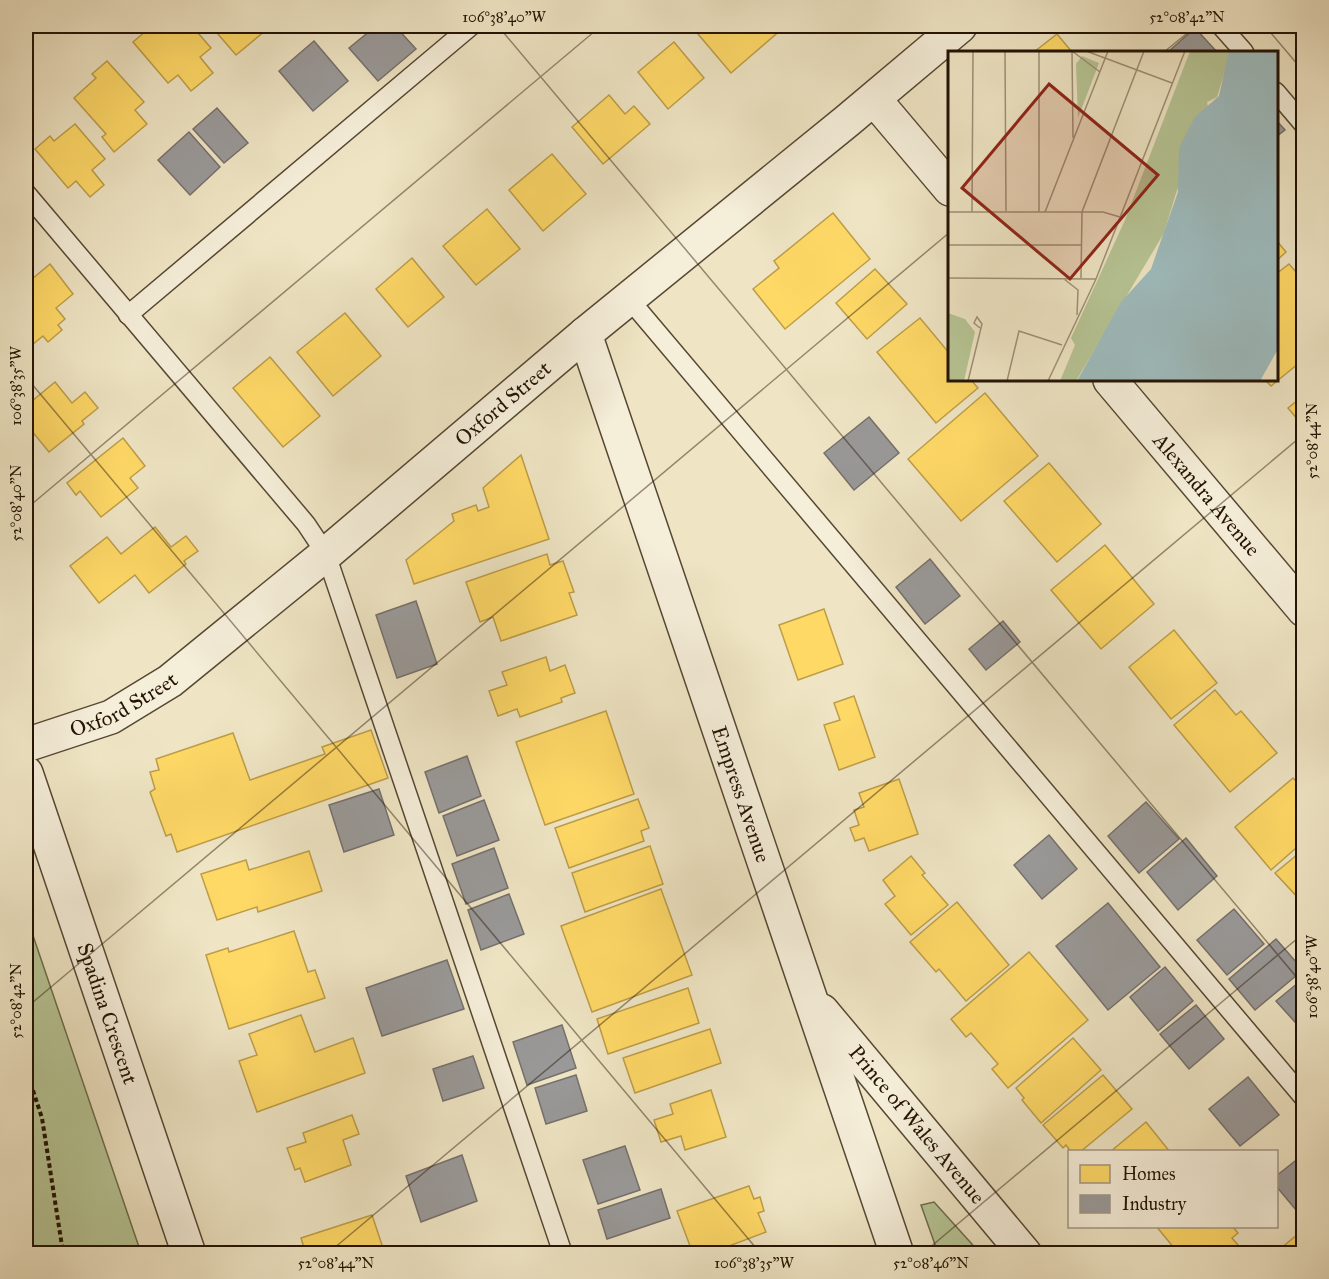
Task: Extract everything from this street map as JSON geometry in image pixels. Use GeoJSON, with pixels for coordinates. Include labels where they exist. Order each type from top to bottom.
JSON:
{"type":"FeatureCollection","features":[{"type":"Feature","properties":{"kind":"street","name":"Oxford Street"},"geometry":{"type":"LineString","coordinates":[[26,745],[111,717],[170,681],[326,554],[585,334],[874,99],[960,26]]}},
{"type":"Feature","properties":{"kind":"street"},"geometry":{"type":"LineString","coordinates":[[874,99],[948,187]]}},
{"type":"Feature","properties":{"kind":"street","name":"Empress Avenue"},"geometry":{"type":"LineString","coordinates":[[585,334],[897,1254]]}},
{"type":"Feature","properties":{"kind":"street","name":"Alexandra Avenue"},"geometry":{"type":"LineString","coordinates":[[1111,381],[1304,610]]}},
{"type":"Feature","properties":{"kind":"street","name":"Spadina Crescent"},"geometry":{"type":"LineString","coordinates":[[26,773],[189,1254]]}},
{"type":"Feature","properties":{"kind":"street","name":"Prince of Wales Avenue"},"geometry":{"type":"LineString","coordinates":[[809,996],[1025,1254]]}},
{"type":"Feature","properties":{"kind":"lane"},"geometry":{"type":"LineString","coordinates":[[128,315],[471,26]]}},
{"type":"Feature","properties":{"kind":"lane"},"geometry":{"type":"LineString","coordinates":[[1221,26],[1243,51]]}},
{"type":"Feature","properties":{"kind":"lane"},"geometry":{"type":"LineString","coordinates":[[1278,94],[1304,125]]}},
{"type":"Feature","properties":{"kind":"lane"},"geometry":{"type":"LineString","coordinates":[[26,193],[306,524],[326,554],[563,1254]]}},
{"type":"Feature","properties":{"kind":"lane"},"geometry":{"type":"LineString","coordinates":[[629,299],[1304,1098]]}},
{"type":"Feature","properties":{"kind":"path"},"geometry":{"type":"LineString","coordinates":[[26,1070],[42,1118],[62,1246],[67,1254]]}},
{"type":"Feature","properties":{"kind":"green space"},"geometry":{"type":"Polygon","coordinates":[[[26,915],[141,1253],[26,1253],[26,915]]]}},
{"type":"Feature","properties":{"kind":"green space"},"geometry":{"type":"Polygon","coordinates":[[[934,1202],[980,1253],[938,1253],[921,1205],[934,1202]]]}},
{"type":"Feature","properties":{"kind":"building: Homes"},"geometry":{"type":"Polygon","coordinates":[[[152,26],[192,26],[211,48],[200,57],[213,73],[191,91],[178,75],[168,83],[133,42],[152,26]]]}},
{"type":"Feature","properties":{"kind":"building: Homes"},"geometry":{"type":"Polygon","coordinates":[[[211,26],[271,26],[236,55],[211,26]]]}},
{"type":"Feature","properties":{"kind":"building: Homes"},"geometry":{"type":"Polygon","coordinates":[[[708,26],[779,26],[782,29],[731,73],[698,34],[708,26]]]}},
{"type":"Feature","properties":{"kind":"building: Homes"},"geometry":{"type":"Polygon","coordinates":[[[1057,34],[1071,51],[1035,51],[1057,34]]]}},
{"type":"Feature","properties":{"kind":"building: Homes"},"geometry":{"type":"Polygon","coordinates":[[[674,42],[704,78],[668,109],[638,72],[674,42]]]}},
{"type":"Feature","properties":{"kind":"building: Homes"},"geometry":{"type":"Polygon","coordinates":[[[107,61],[144,102],[135,110],[147,124],[114,152],[102,137],[106,134],[74,98],[96,78],[92,74],[107,61]]]}},
{"type":"Feature","properties":{"kind":"building: Homes"},"geometry":{"type":"Polygon","coordinates":[[[609,95],[625,114],[634,106],[650,124],[603,164],[572,127],[609,95]]]}},
{"type":"Feature","properties":{"kind":"building: Homes"},"geometry":{"type":"Polygon","coordinates":[[[75,124],[105,159],[92,170],[104,185],[90,197],[76,181],[68,188],[35,149],[50,136],[54,141],[75,124]]]}},
{"type":"Feature","properties":{"kind":"building: Homes"},"geometry":{"type":"Polygon","coordinates":[[[552,154],[586,194],[543,231],[509,190],[552,154]]]}},
{"type":"Feature","properties":{"kind":"building: Homes"},"geometry":{"type":"Polygon","coordinates":[[[487,209],[520,249],[476,285],[443,246],[487,209]]]}},
{"type":"Feature","properties":{"kind":"building: Homes"},"geometry":{"type":"Polygon","coordinates":[[[833,213],[870,259],[785,329],[753,289],[779,268],[774,261],[833,213]]]}},
{"type":"Feature","properties":{"kind":"building: Homes"},"geometry":{"type":"Polygon","coordinates":[[[1278,242],[1286,252],[1278,259],[1278,242]]]}},
{"type":"Feature","properties":{"kind":"building: Homes"},"geometry":{"type":"Polygon","coordinates":[[[412,258],[444,297],[408,327],[376,289],[412,258]]]}},
{"type":"Feature","properties":{"kind":"building: Homes"},"geometry":{"type":"Polygon","coordinates":[[[50,264],[73,294],[56,308],[65,319],[58,325],[62,330],[48,342],[43,336],[26,350],[26,284],[50,264]]]}},
{"type":"Feature","properties":{"kind":"building: Homes"},"geometry":{"type":"Polygon","coordinates":[[[1289,264],[1304,281],[1304,359],[1278,380],[1278,272],[1289,264]]]}},
{"type":"Feature","properties":{"kind":"building: Homes"},"geometry":{"type":"Polygon","coordinates":[[[875,269],[907,304],[867,339],[836,303],[875,269]]]}},
{"type":"Feature","properties":{"kind":"building: Homes"},"geometry":{"type":"Polygon","coordinates":[[[345,313],[381,356],[333,396],[297,352],[345,313]]]}},
{"type":"Feature","properties":{"kind":"building: Homes"},"geometry":{"type":"Polygon","coordinates":[[[920,318],[948,352],[948,381],[972,381],[978,388],[936,423],[877,352],[920,318]]]}},
{"type":"Feature","properties":{"kind":"building: Homes"},"geometry":{"type":"Polygon","coordinates":[[[270,357],[320,416],[283,447],[233,388],[270,357]]]}},
{"type":"Feature","properties":{"kind":"building: Homes"},"geometry":{"type":"Polygon","coordinates":[[[1266,381],[1277,381],[1271,386],[1266,381]]]}},
{"type":"Feature","properties":{"kind":"building: Homes"},"geometry":{"type":"Polygon","coordinates":[[[55,382],[72,403],[85,392],[98,408],[82,421],[84,424],[49,452],[26,424],[26,406],[55,382]]]}},
{"type":"Feature","properties":{"kind":"building: Homes"},"geometry":{"type":"Polygon","coordinates":[[[985,393],[1038,456],[961,521],[908,459],[985,393]]]}},
{"type":"Feature","properties":{"kind":"building: Homes"},"geometry":{"type":"Polygon","coordinates":[[[1304,395],[1304,427],[1288,408],[1304,395]]]}},
{"type":"Feature","properties":{"kind":"building: Homes"},"geometry":{"type":"Polygon","coordinates":[[[123,438],[145,466],[130,478],[138,488],[101,517],[80,491],[76,495],[67,483],[123,438]]]}},
{"type":"Feature","properties":{"kind":"building: Homes"},"geometry":{"type":"Polygon","coordinates":[[[521,455],[549,539],[414,584],[406,560],[454,521],[452,514],[476,505],[478,511],[489,507],[483,488],[521,455]]]}},
{"type":"Feature","properties":{"kind":"building: Homes"},"geometry":{"type":"Polygon","coordinates":[[[1049,463],[1101,524],[1057,562],[1004,501],[1049,463]]]}},
{"type":"Feature","properties":{"kind":"building: Homes"},"geometry":{"type":"Polygon","coordinates":[[[155,527],[171,547],[186,536],[198,551],[184,561],[186,564],[149,593],[135,575],[99,603],[70,566],[107,537],[121,554],[155,527]]]}},
{"type":"Feature","properties":{"kind":"building: Homes"},"geometry":{"type":"Polygon","coordinates":[[[1105,545],[1154,604],[1101,649],[1051,590],[1105,545]]]}},
{"type":"Feature","properties":{"kind":"building: Homes"},"geometry":{"type":"Polygon","coordinates":[[[547,554],[550,565],[563,561],[574,592],[569,593],[577,615],[501,641],[493,617],[480,622],[466,582],[547,554]]]}},
{"type":"Feature","properties":{"kind":"building: Homes"},"geometry":{"type":"Polygon","coordinates":[[[824,609],[843,664],[798,680],[779,625],[824,609]]]}},
{"type":"Feature","properties":{"kind":"building: Homes"},"geometry":{"type":"Polygon","coordinates":[[[1174,630],[1217,683],[1171,719],[1129,667],[1174,630]]]}},
{"type":"Feature","properties":{"kind":"building: Homes"},"geometry":{"type":"Polygon","coordinates":[[[546,657],[550,671],[565,665],[575,693],[561,698],[562,702],[520,717],[517,709],[498,716],[489,691],[507,685],[502,672],[546,657]]]}},
{"type":"Feature","properties":{"kind":"building: Homes"},"geometry":{"type":"Polygon","coordinates":[[[1215,690],[1236,715],[1241,711],[1277,753],[1230,792],[1174,725],[1215,690]]]}},
{"type":"Feature","properties":{"kind":"building: Homes"},"geometry":{"type":"Polygon","coordinates":[[[854,696],[875,757],[839,770],[824,725],[840,720],[834,703],[854,696]]]}},
{"type":"Feature","properties":{"kind":"building: Homes"},"geometry":{"type":"Polygon","coordinates":[[[606,711],[634,794],[545,825],[516,742],[606,711]]]}},
{"type":"Feature","properties":{"kind":"building: Homes"},"geometry":{"type":"Polygon","coordinates":[[[371,730],[388,778],[177,852],[171,834],[166,836],[150,792],[155,789],[150,772],[159,770],[156,759],[233,733],[250,780],[325,754],[322,747],[371,730]]]}},
{"type":"Feature","properties":{"kind":"building: Homes"},"geometry":{"type":"Polygon","coordinates":[[[1293,778],[1304,790],[1304,841],[1271,870],[1235,827],[1293,778]]]}},
{"type":"Feature","properties":{"kind":"building: Homes"},"geometry":{"type":"Polygon","coordinates":[[[899,779],[918,834],[869,851],[864,838],[855,841],[850,828],[859,825],[854,810],[864,807],[859,793],[899,779]]]}},
{"type":"Feature","properties":{"kind":"building: Homes"},"geometry":{"type":"Polygon","coordinates":[[[638,799],[649,828],[641,831],[644,841],[569,868],[555,828],[638,799]]]}},
{"type":"Feature","properties":{"kind":"building: Homes"},"geometry":{"type":"Polygon","coordinates":[[[650,846],[663,884],[585,912],[572,873],[650,846]]]}},
{"type":"Feature","properties":{"kind":"building: Homes"},"geometry":{"type":"Polygon","coordinates":[[[1304,849],[1304,901],[1302,902],[1275,873],[1304,849]]]}},
{"type":"Feature","properties":{"kind":"building: Homes"},"geometry":{"type":"Polygon","coordinates":[[[309,851],[322,891],[258,912],[257,907],[217,920],[201,874],[246,860],[249,870],[309,851]]]}},
{"type":"Feature","properties":{"kind":"building: Homes"},"geometry":{"type":"Polygon","coordinates":[[[911,856],[925,873],[922,875],[948,905],[911,935],[885,904],[895,896],[883,880],[911,856]]]}},
{"type":"Feature","properties":{"kind":"building: Homes"},"geometry":{"type":"Polygon","coordinates":[[[661,889],[692,975],[592,1012],[561,926],[661,889]]]}},
{"type":"Feature","properties":{"kind":"building: Homes"},"geometry":{"type":"Polygon","coordinates":[[[957,902],[1009,965],[966,1001],[939,969],[936,972],[910,942],[957,902]]]}},
{"type":"Feature","properties":{"kind":"building: Homes"},"geometry":{"type":"Polygon","coordinates":[[[294,931],[308,972],[315,970],[325,998],[229,1029],[206,955],[228,948],[229,952],[294,931]]]}},
{"type":"Feature","properties":{"kind":"building: Homes"},"geometry":{"type":"Polygon","coordinates":[[[1029,952],[1088,1020],[1008,1088],[992,1069],[998,1064],[971,1033],[966,1037],[951,1019],[1029,952]]]}},
{"type":"Feature","properties":{"kind":"building: Homes"},"geometry":{"type":"Polygon","coordinates":[[[688,988],[699,1023],[608,1054],[597,1019],[688,988]]]}},
{"type":"Feature","properties":{"kind":"building: Homes"},"geometry":{"type":"Polygon","coordinates":[[[301,1015],[315,1052],[353,1038],[365,1073],[257,1112],[239,1061],[257,1055],[249,1034],[301,1015]]]}},
{"type":"Feature","properties":{"kind":"building: Homes"},"geometry":{"type":"Polygon","coordinates":[[[710,1029],[721,1063],[635,1093],[623,1058],[710,1029]]]}},
{"type":"Feature","properties":{"kind":"building: Homes"},"geometry":{"type":"Polygon","coordinates":[[[1073,1038],[1101,1070],[1041,1123],[1022,1100],[1024,1098],[1016,1088],[1073,1038]]]}},
{"type":"Feature","properties":{"kind":"building: Homes"},"geometry":{"type":"Polygon","coordinates":[[[1103,1075],[1132,1109],[1082,1150],[1070,1150],[1066,1145],[1063,1148],[1043,1125],[1103,1075]]]}},
{"type":"Feature","properties":{"kind":"building: Homes"},"geometry":{"type":"Polygon","coordinates":[[[711,1090],[726,1137],[685,1150],[681,1136],[661,1142],[654,1120],[673,1114],[670,1104],[711,1090]]]}},
{"type":"Feature","properties":{"kind":"building: Homes"},"geometry":{"type":"Polygon","coordinates":[[[352,1115],[359,1134],[343,1140],[351,1165],[305,1182],[300,1168],[295,1170],[287,1148],[306,1142],[303,1133],[352,1115]]]}},
{"type":"Feature","properties":{"kind":"building: Homes"},"geometry":{"type":"Polygon","coordinates":[[[1146,1122],[1168,1150],[1112,1150],[1146,1122]]]}},
{"type":"Feature","properties":{"kind":"building: Homes"},"geometry":{"type":"Polygon","coordinates":[[[749,1186],[754,1199],[760,1197],[764,1211],[758,1213],[766,1232],[708,1254],[693,1254],[677,1211],[749,1186]]]}},
{"type":"Feature","properties":{"kind":"building: Homes"},"geometry":{"type":"Polygon","coordinates":[[[372,1215],[385,1254],[306,1254],[301,1238],[372,1215]]]}},
{"type":"Feature","properties":{"kind":"building: Homes"},"geometry":{"type":"Polygon","coordinates":[[[1158,1228],[1234,1228],[1238,1233],[1232,1238],[1245,1253],[1179,1254],[1158,1228]]]}},
{"type":"Feature","properties":{"kind":"building: Homes"},"geometry":{"type":"Polygon","coordinates":[[[1304,1229],[1304,1254],[1274,1254],[1304,1229]]]}},
{"type":"Feature","properties":{"kind":"building: Industry"},"geometry":{"type":"Polygon","coordinates":[[[376,26],[395,26],[416,49],[378,81],[349,48],[376,26]]]}},
{"type":"Feature","properties":{"kind":"building: Industry"},"geometry":{"type":"Polygon","coordinates":[[[1195,28],[1216,51],[1169,51],[1195,28]]]}},
{"type":"Feature","properties":{"kind":"building: Industry"},"geometry":{"type":"Polygon","coordinates":[[[314,41],[348,81],[313,111],[279,71],[314,41]]]}},
{"type":"Feature","properties":{"kind":"building: Industry"},"geometry":{"type":"Polygon","coordinates":[[[217,108],[248,143],[224,163],[193,129],[217,108]]]}},
{"type":"Feature","properties":{"kind":"building: Industry"},"geometry":{"type":"Polygon","coordinates":[[[1278,122],[1285,130],[1278,135],[1278,122]]]}},
{"type":"Feature","properties":{"kind":"building: Industry"},"geometry":{"type":"Polygon","coordinates":[[[189,132],[220,167],[190,195],[158,160],[189,132]]]}},
{"type":"Feature","properties":{"kind":"building: Industry"},"geometry":{"type":"Polygon","coordinates":[[[869,417],[899,453],[854,490],[824,453],[869,417]]]}},
{"type":"Feature","properties":{"kind":"building: Industry"},"geometry":{"type":"Polygon","coordinates":[[[930,559],[960,596],[925,624],[896,587],[930,559]]]}},
{"type":"Feature","properties":{"kind":"building: Industry"},"geometry":{"type":"Polygon","coordinates":[[[416,601],[437,664],[397,678],[376,615],[416,601]]]}},
{"type":"Feature","properties":{"kind":"building: Industry"},"geometry":{"type":"Polygon","coordinates":[[[1003,621],[1020,642],[986,670],[969,649],[1003,621]]]}},
{"type":"Feature","properties":{"kind":"building: Industry"},"geometry":{"type":"Polygon","coordinates":[[[467,756],[481,796],[439,813],[425,772],[467,756]]]}},
{"type":"Feature","properties":{"kind":"building: Industry"},"geometry":{"type":"Polygon","coordinates":[[[379,789],[394,835],[344,852],[329,805],[379,789]]]}},
{"type":"Feature","properties":{"kind":"building: Industry"},"geometry":{"type":"Polygon","coordinates":[[[484,800],[499,840],[457,856],[443,816],[484,800]]]}},
{"type":"Feature","properties":{"kind":"building: Industry"},"geometry":{"type":"Polygon","coordinates":[[[1146,802],[1179,839],[1139,873],[1108,836],[1146,802]]]}},
{"type":"Feature","properties":{"kind":"building: Industry"},"geometry":{"type":"Polygon","coordinates":[[[1049,835],[1077,869],[1042,899],[1014,865],[1049,835]]]}},
{"type":"Feature","properties":{"kind":"building: Industry"},"geometry":{"type":"Polygon","coordinates":[[[1186,838],[1217,876],[1178,910],[1147,872],[1186,838]]]}},
{"type":"Feature","properties":{"kind":"building: Industry"},"geometry":{"type":"Polygon","coordinates":[[[494,848],[508,888],[466,904],[452,864],[494,848]]]}},
{"type":"Feature","properties":{"kind":"building: Industry"},"geometry":{"type":"Polygon","coordinates":[[[509,894],[524,934],[481,950],[468,910],[509,894]]]}},
{"type":"Feature","properties":{"kind":"building: Industry"},"geometry":{"type":"Polygon","coordinates":[[[1108,903],[1160,967],[1108,1010],[1056,946],[1108,903]]]}},
{"type":"Feature","properties":{"kind":"building: Industry"},"geometry":{"type":"Polygon","coordinates":[[[1234,909],[1264,944],[1227,975],[1197,940],[1234,909]]]}},
{"type":"Feature","properties":{"kind":"building: Industry"},"geometry":{"type":"Polygon","coordinates":[[[1276,939],[1303,970],[1255,1010],[1229,979],[1276,939]]]}},
{"type":"Feature","properties":{"kind":"building: Industry"},"geometry":{"type":"Polygon","coordinates":[[[447,960],[464,1009],[382,1036],[366,988],[447,960]]]}},
{"type":"Feature","properties":{"kind":"building: Industry"},"geometry":{"type":"Polygon","coordinates":[[[1165,967],[1193,1001],[1158,1031],[1130,997],[1165,967]]]}},
{"type":"Feature","properties":{"kind":"building: Industry"},"geometry":{"type":"Polygon","coordinates":[[[1304,978],[1304,1032],[1276,1001],[1304,978]]]}},
{"type":"Feature","properties":{"kind":"building: Industry"},"geometry":{"type":"Polygon","coordinates":[[[1196,1005],[1224,1039],[1189,1069],[1160,1034],[1196,1005]]]}},
{"type":"Feature","properties":{"kind":"building: Industry"},"geometry":{"type":"Polygon","coordinates":[[[562,1025],[576,1068],[527,1085],[513,1042],[562,1025]]]}},
{"type":"Feature","properties":{"kind":"building: Industry"},"geometry":{"type":"Polygon","coordinates":[[[473,1056],[484,1088],[443,1101],[433,1069],[473,1056]]]}},
{"type":"Feature","properties":{"kind":"building: Industry"},"geometry":{"type":"Polygon","coordinates":[[[576,1075],[587,1111],[546,1124],[535,1088],[576,1075]]]}},
{"type":"Feature","properties":{"kind":"building: Industry"},"geometry":{"type":"Polygon","coordinates":[[[1248,1077],[1279,1115],[1240,1146],[1209,1109],[1248,1077]]]}},
{"type":"Feature","properties":{"kind":"building: Industry"},"geometry":{"type":"Polygon","coordinates":[[[625,1146],[640,1190],[598,1204],[583,1160],[625,1146]]]}},
{"type":"Feature","properties":{"kind":"building: Industry"},"geometry":{"type":"Polygon","coordinates":[[[1304,1154],[1304,1216],[1302,1217],[1278,1188],[1278,1174],[1304,1154]]]}},
{"type":"Feature","properties":{"kind":"building: Industry"},"geometry":{"type":"Polygon","coordinates":[[[462,1155],[477,1201],[421,1222],[406,1176],[462,1155]]]}},
{"type":"Feature","properties":{"kind":"building: Industry"},"geometry":{"type":"Polygon","coordinates":[[[661,1189],[670,1218],[607,1239],[598,1210],[661,1189]]]}},
{"type":"Feature","properties":{"kind":"building: Other"},"geometry":{"type":"Polygon","coordinates":[[[1251,26],[1263,26],[1256,31],[1251,26]]]}}]}
